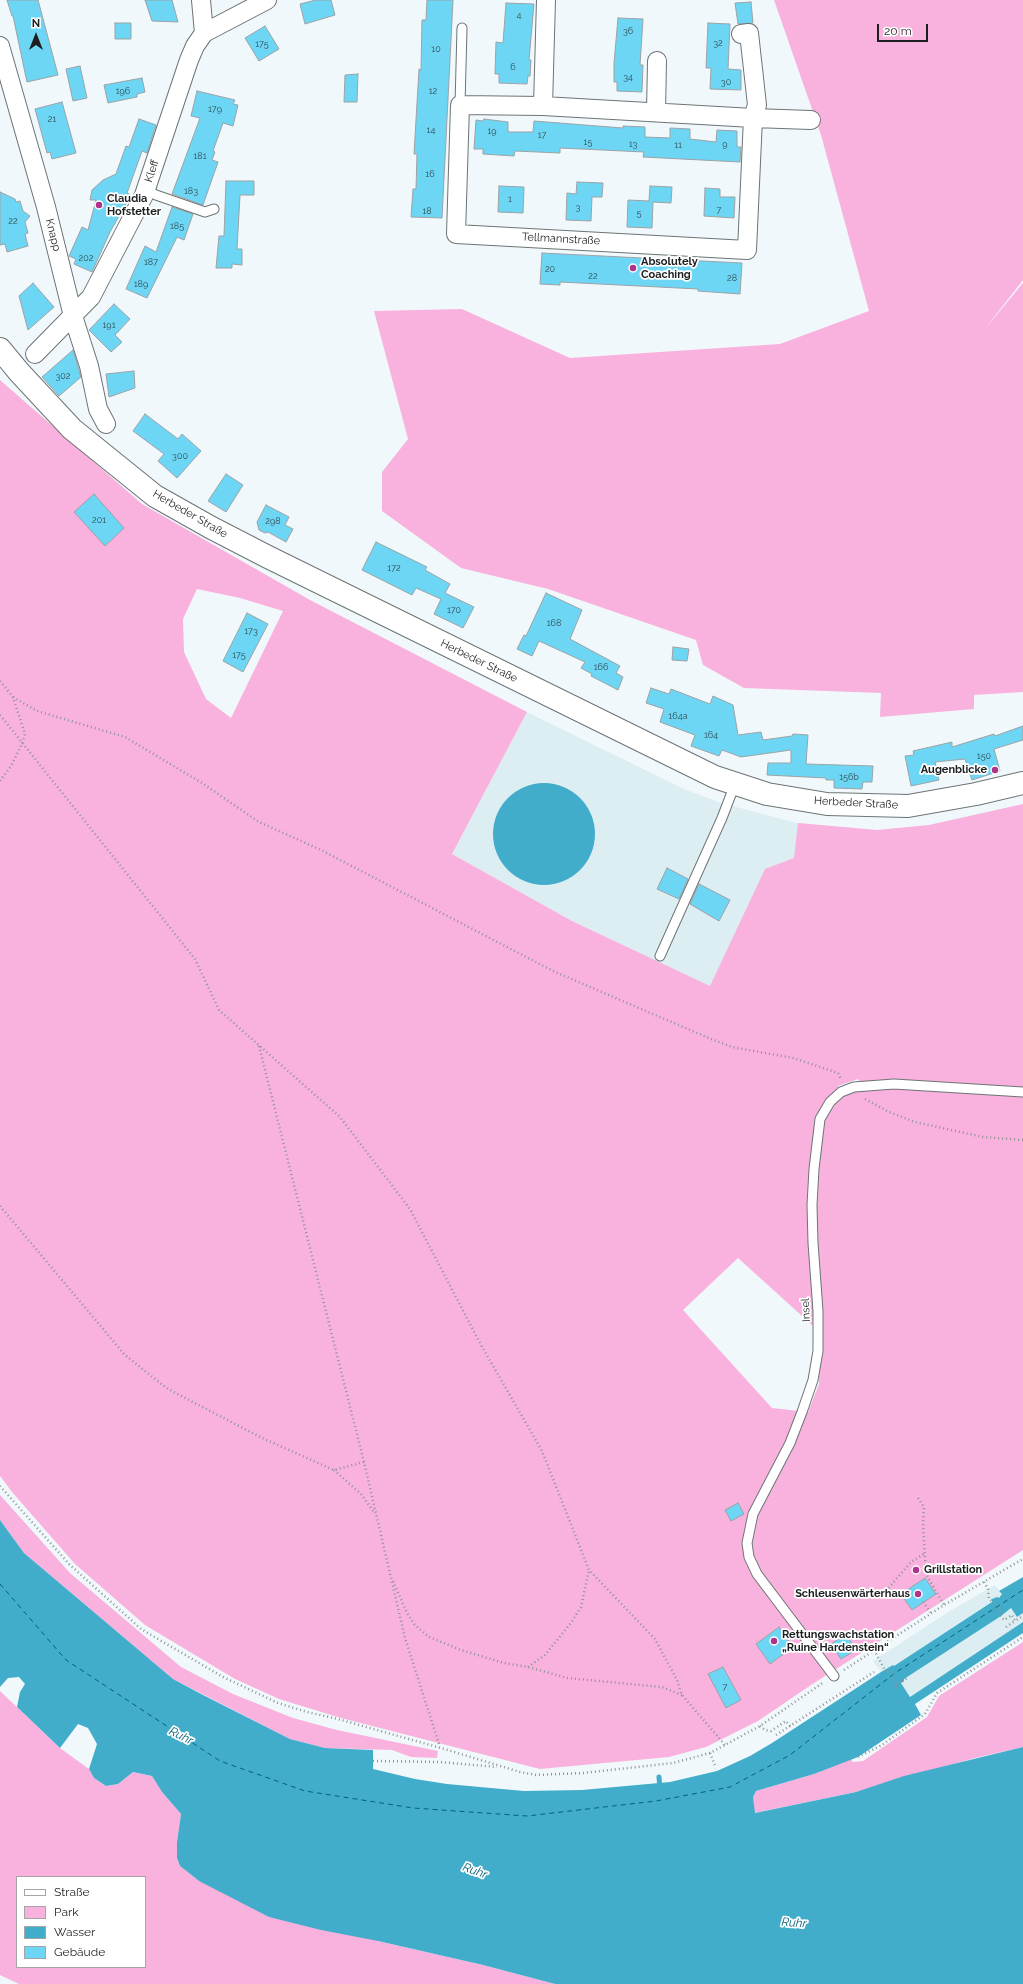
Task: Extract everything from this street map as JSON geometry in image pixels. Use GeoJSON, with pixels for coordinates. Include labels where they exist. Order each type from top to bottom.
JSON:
{"type":"FeatureCollection","features":[{"type":"Feature","properties":{"kind":"main road","name":"Herbeder Straße"},"geometry":{"type":"LineString","coordinates":[[0,349],[19,372],[72,429],[155,496],[210,527],[275,560],[708,774],[767,794],[827,804],[908,806],[976,794],[1023,782]]}},
{"type":"Feature","properties":{"kind":"street"},"geometry":{"type":"LineString","coordinates":[[201,0],[204,33],[267,0]]}},
{"type":"Feature","properties":{"kind":"street"},"geometry":{"type":"LineString","coordinates":[[543,106],[546,0]]}},
{"type":"Feature","properties":{"kind":"street","name":"Kleff"},"geometry":{"type":"LineString","coordinates":[[35,354],[90,297],[146,190],[189,60],[204,33]]}},
{"type":"Feature","properties":{"kind":"street","name":"Tellmannstraße"},"geometry":{"type":"LineString","coordinates":[[460,105],[456,234],[747,250],[753,118],[757,105],[749,33],[741,34]]}},
{"type":"Feature","properties":{"kind":"street","name":"Knapp"},"geometry":{"type":"LineString","coordinates":[[0,46],[46,207],[73,316],[90,366],[98,409],[106,424]]}},
{"type":"Feature","properties":{"kind":"street"},"geometry":{"type":"LineString","coordinates":[[656,112],[657,61]]}},
{"type":"Feature","properties":{"kind":"street"},"geometry":{"type":"LineString","coordinates":[[460,105],[543,106],[811,120]]}},
{"type":"Feature","properties":{"kind":"lane"},"geometry":{"type":"LineString","coordinates":[[460,105],[462,28]]}},
{"type":"Feature","properties":{"kind":"lane"},"geometry":{"type":"LineString","coordinates":[[146,190],[205,212],[214,209]]}},
{"type":"Feature","properties":{"kind":"lane"},"geometry":{"type":"LineString","coordinates":[[660,956],[722,818],[735,784]]}},
{"type":"Feature","properties":{"kind":"lane","name":"Insel"},"geometry":{"type":"LineString","coordinates":[[834,1676],[757,1574],[749,1557],[747,1543],[753,1514],[790,1443],[813,1380],[818,1351],[819,1328],[813,1243],[814,1169],[816,1136],[820,1119],[830,1102],[841,1092],[854,1087],[894,1084],[1023,1092]]}},
{"type":"Feature","properties":{"kind":"path"},"geometry":{"type":"LineString","coordinates":[[0,681],[13,697],[36,711],[125,737],[202,783],[259,822],[321,850],[554,971],[732,1047],[793,1058],[838,1074]]}},
{"type":"Feature","properties":{"kind":"path"},"geometry":{"type":"LineString","coordinates":[[0,781],[11,766],[22,744],[25,734],[13,697]]}},
{"type":"Feature","properties":{"kind":"path"},"geometry":{"type":"LineString","coordinates":[[0,715],[195,959],[219,1010],[340,1117],[410,1209],[480,1345],[542,1451],[589,1570],[655,1639],[677,1680],[682,1695],[725,1745]]}},
{"type":"Feature","properties":{"kind":"path"},"geometry":{"type":"LineString","coordinates":[[259,1045],[364,1462],[405,1638],[421,1692],[441,1748]]}},
{"type":"Feature","properties":{"kind":"path"},"geometry":{"type":"LineString","coordinates":[[854,1087],[867,1100],[889,1112],[915,1122],[983,1137],[1023,1140]]}},
{"type":"Feature","properties":{"kind":"path"},"geometry":{"type":"LineString","coordinates":[[0,1206],[124,1354],[146,1373],[168,1389],[262,1438],[334,1470],[361,1494],[375,1514]]}},
{"type":"Feature","properties":{"kind":"path"},"geometry":{"type":"LineString","coordinates":[[334,1470],[364,1462]]}},
{"type":"Feature","properties":{"kind":"path"},"geometry":{"type":"LineString","coordinates":[[0,1486],[69,1564],[141,1629],[223,1677],[278,1703],[441,1748],[502,1767],[536,1775],[583,1773],[672,1763],[710,1753],[760,1726],[931,1613],[1023,1559]]}},
{"type":"Feature","properties":{"kind":"path"},"geometry":{"type":"LineString","coordinates":[[918,1498],[924,1507],[923,1524],[926,1574],[944,1605]]}},
{"type":"Feature","properties":{"kind":"path"},"geometry":{"type":"LineString","coordinates":[[886,1591],[911,1562],[924,1553]]}},
{"type":"Feature","properties":{"kind":"path"},"geometry":{"type":"LineString","coordinates":[[528,1667],[545,1655],[555,1645],[575,1618],[581,1607],[589,1570]]}},
{"type":"Feature","properties":{"kind":"path"},"geometry":{"type":"LineString","coordinates":[[390,1576],[410,1618],[429,1637],[461,1650],[504,1663],[528,1667],[567,1678],[662,1687],[682,1695]]}},
{"type":"Feature","properties":{"kind":"path"},"geometry":{"type":"LineString","coordinates":[[984,1582],[988,1589],[989,1598],[999,1606],[1000,1615],[1004,1620],[1012,1615],[1015,1621]]}},
{"type":"Feature","properties":{"kind":"path"},"geometry":{"type":"LineString","coordinates":[[923,1602],[931,1613]]}},
{"type":"Feature","properties":{"kind":"path"},"geometry":{"type":"LineString","coordinates":[[1006,1627],[1023,1616]]}},
{"type":"Feature","properties":{"kind":"path"},"geometry":{"type":"LineString","coordinates":[[858,1757],[882,1745],[925,1714],[937,1693],[1023,1637]]}},
{"type":"Feature","properties":{"kind":"path"},"geometry":{"type":"LineString","coordinates":[[874,1650],[885,1670],[894,1675],[896,1686],[907,1678]]}},
{"type":"Feature","properties":{"kind":"path"},"geometry":{"type":"LineString","coordinates":[[776,1735],[874,1672]]}},
{"type":"Feature","properties":{"kind":"path"},"geometry":{"type":"LineString","coordinates":[[760,1726],[765,1730],[771,1731],[786,1721],[790,1726]]}},
{"type":"Feature","properties":{"kind":"path"},"geometry":{"type":"LineString","coordinates":[[710,1753],[716,1768]]}},
{"type":"Feature","properties":{"kind":"path"},"geometry":{"type":"LineString","coordinates":[[373,1761],[440,1762],[502,1767]]}},
{"type":"Feature","properties":{"kind":"shaded area"},"geometry":{"type":"Polygon","coordinates":[[[527,712],[684,789],[721,803],[797,823],[877,830],[992,821],[711,987],[572,921],[452,854],[527,712]]]}},
{"type":"Feature","properties":{"kind":"shaded area"},"geometry":{"type":"Polygon","coordinates":[[[995,1585],[1002,1594],[999,1598],[1006,1610],[1011,1608],[1017,1617],[1023,1613],[1023,1622],[910,1697],[901,1683],[881,1672],[873,1661],[950,1611],[995,1585]]]}},
{"type":"Feature","properties":{"kind":"green space"},"geometry":{"type":"Polygon","coordinates":[[[774,0],[1023,0],[1023,280],[984,330],[1023,283],[1023,692],[974,695],[974,709],[880,717],[881,693],[744,688],[703,665],[696,640],[548,589],[461,568],[382,511],[382,472],[408,439],[374,311],[462,309],[570,358],[780,344],[869,311],[821,135],[774,0]]]}},
{"type":"Feature","properties":{"kind":"green space"},"geometry":{"type":"Polygon","coordinates":[[[0,380],[142,504],[310,600],[527,712],[452,854],[572,921],[710,986],[765,869],[794,858],[798,823],[877,830],[929,825],[1023,804],[1023,1550],[811,1685],[758,1721],[706,1747],[669,1757],[540,1769],[341,1718],[279,1699],[235,1679],[145,1625],[75,1564],[12,1492],[0,1476],[0,380]],[[197,589],[183,619],[184,652],[206,699],[231,718],[283,611],[240,598],[197,589]],[[858,1079],[838,1086],[841,1092],[867,1091],[858,1079]],[[738,1258],[683,1310],[772,1408],[808,1412],[819,1384],[819,1328],[812,1325],[738,1258]]]}},
{"type":"Feature","properties":{"kind":"green space"},"geometry":{"type":"Polygon","coordinates":[[[0,1495],[70,1573],[181,1667],[233,1694],[293,1718],[337,1730],[438,1751],[437,1758],[411,1757],[392,1750],[325,1748],[290,1739],[173,1679],[24,1553],[0,1520],[0,1495]]]}},
{"type":"Feature","properties":{"kind":"green space"},"geometry":{"type":"Polygon","coordinates":[[[1023,1642],[1023,1747],[975,1758],[856,1792],[754,1813],[753,1797],[756,1791],[814,1774],[851,1759],[853,1762],[863,1761],[927,1717],[939,1696],[1023,1642]]]}},
{"type":"Feature","properties":{"kind":"green space"},"geometry":{"type":"Polygon","coordinates":[[[0,1691],[60,1748],[89,1769],[94,1778],[106,1786],[118,1784],[133,1772],[152,1776],[162,1792],[181,1814],[177,1842],[177,1858],[180,1866],[199,1881],[378,1941],[483,1965],[555,1984],[19,1984],[0,1975],[0,1691]]]}},
{"type":"Feature","properties":{"kind":"water"},"geometry":{"type":"Polygon","coordinates":[[[544,783],[563,787],[580,798],[591,815],[595,834],[591,853],[580,870],[563,881],[544,885],[525,881],[508,870],[497,853],[493,834],[497,815],[508,798],[525,787],[544,783]]]}},
{"type":"Feature","properties":{"kind":"water","name":"Ruhr"},"geometry":{"type":"Polygon","coordinates":[[[0,1520],[24,1553],[173,1679],[203,1695],[290,1739],[325,1748],[373,1750],[373,1769],[415,1779],[447,1784],[524,1791],[582,1790],[670,1782],[717,1771],[750,1756],[772,1743],[881,1672],[893,1665],[894,1666],[992,1602],[992,1599],[997,1597],[999,1598],[1002,1594],[999,1591],[1023,1577],[1023,1613],[1017,1617],[1011,1608],[904,1679],[901,1683],[910,1697],[1023,1622],[1023,1633],[915,1704],[921,1715],[858,1757],[814,1774],[756,1791],[753,1797],[755,1813],[856,1792],[904,1776],[1023,1747],[1023,1984],[555,1984],[483,1965],[378,1941],[321,1930],[269,1917],[199,1881],[180,1866],[177,1858],[177,1842],[181,1814],[162,1792],[152,1776],[133,1772],[118,1784],[106,1786],[94,1778],[89,1769],[97,1744],[88,1728],[78,1724],[60,1748],[17,1707],[20,1692],[25,1684],[19,1677],[8,1678],[0,1687],[0,1520]]]}},
{"type":"Feature","properties":{"kind":"building"},"geometry":{"type":"Polygon","coordinates":[[[7,0],[38,0],[58,75],[27,82],[13,16],[7,0]]]}},
{"type":"Feature","properties":{"kind":"building"},"geometry":{"type":"Polygon","coordinates":[[[145,0],[172,0],[178,22],[152,21],[145,0]]]}},
{"type":"Feature","properties":{"kind":"building"},"geometry":{"type":"Polygon","coordinates":[[[316,0],[331,0],[335,15],[305,24],[300,4],[316,0]]]}},
{"type":"Feature","properties":{"kind":"building"},"geometry":{"type":"Polygon","coordinates":[[[427,0],[453,0],[442,218],[411,217],[413,189],[416,189],[417,154],[414,154],[419,69],[421,70],[422,20],[426,20],[427,0]]]}},
{"type":"Feature","properties":{"kind":"building"},"geometry":{"type":"Polygon","coordinates":[[[751,2],[753,23],[738,24],[735,3],[751,2]]]}},
{"type":"Feature","properties":{"kind":"building"},"geometry":{"type":"Polygon","coordinates":[[[506,3],[534,4],[529,60],[531,60],[530,76],[528,76],[527,84],[499,83],[499,74],[495,74],[496,42],[503,43],[506,3]]]}},
{"type":"Feature","properties":{"kind":"building"},"geometry":{"type":"Polygon","coordinates":[[[618,18],[643,19],[640,65],[643,65],[642,92],[617,91],[617,82],[614,82],[618,18]]]}},
{"type":"Feature","properties":{"kind":"building"},"geometry":{"type":"Polygon","coordinates":[[[115,23],[131,23],[131,39],[115,39],[115,23]]]}},
{"type":"Feature","properties":{"kind":"building"},"geometry":{"type":"Polygon","coordinates":[[[708,23],[730,24],[728,69],[741,70],[741,90],[710,89],[711,68],[706,68],[708,23]]]}},
{"type":"Feature","properties":{"kind":"building"},"geometry":{"type":"Polygon","coordinates":[[[265,26],[279,49],[259,61],[245,38],[265,26]]]}},
{"type":"Feature","properties":{"kind":"building"},"geometry":{"type":"Polygon","coordinates":[[[80,66],[87,98],[73,101],[66,69],[80,66]]]}},
{"type":"Feature","properties":{"kind":"building"},"geometry":{"type":"Polygon","coordinates":[[[358,74],[357,102],[344,102],[345,75],[358,74]]]}},
{"type":"Feature","properties":{"kind":"building"},"geometry":{"type":"Polygon","coordinates":[[[142,78],[145,92],[137,94],[137,97],[108,103],[104,85],[142,78]]]}},
{"type":"Feature","properties":{"kind":"building"},"geometry":{"type":"Polygon","coordinates":[[[197,91],[235,100],[233,104],[238,105],[233,126],[223,123],[213,151],[215,152],[212,160],[218,162],[203,205],[172,194],[200,118],[191,116],[197,91]]]}},
{"type":"Feature","properties":{"kind":"building"},"geometry":{"type":"Polygon","coordinates":[[[62,102],[76,153],[52,159],[50,152],[47,153],[35,109],[62,102]]]}},
{"type":"Feature","properties":{"kind":"building"},"geometry":{"type":"Polygon","coordinates":[[[139,119],[156,125],[147,153],[142,151],[127,193],[131,195],[110,232],[92,272],[74,264],[76,259],[69,256],[82,227],[88,230],[96,200],[90,200],[92,190],[103,180],[116,174],[126,146],[129,147],[139,119]]]}},
{"type":"Feature","properties":{"kind":"building"},"geometry":{"type":"Polygon","coordinates":[[[484,119],[508,122],[508,132],[533,132],[534,121],[623,128],[623,126],[645,127],[645,137],[670,138],[670,128],[690,129],[690,139],[716,142],[717,130],[737,131],[737,147],[741,147],[740,162],[643,157],[644,152],[560,148],[560,153],[515,151],[514,156],[483,154],[483,149],[474,149],[476,120],[483,121],[484,119]]]}},
{"type":"Feature","properties":{"kind":"building"},"geometry":{"type":"Polygon","coordinates":[[[226,181],[254,181],[254,195],[240,195],[237,249],[242,249],[242,265],[232,264],[232,268],[216,268],[219,236],[224,236],[226,181]]]}},
{"type":"Feature","properties":{"kind":"building"},"geometry":{"type":"Polygon","coordinates":[[[577,182],[603,183],[602,197],[592,197],[591,221],[566,220],[567,193],[576,194],[577,182]]]}},
{"type":"Feature","properties":{"kind":"building"},"geometry":{"type":"Polygon","coordinates":[[[499,186],[524,187],[523,213],[498,212],[499,186]]]}},
{"type":"Feature","properties":{"kind":"building"},"geometry":{"type":"Polygon","coordinates":[[[650,186],[672,187],[671,203],[653,202],[652,228],[627,227],[628,200],[649,201],[650,186]]]}},
{"type":"Feature","properties":{"kind":"building"},"geometry":{"type":"Polygon","coordinates":[[[705,188],[720,189],[720,197],[735,197],[734,218],[704,216],[705,188]]]}},
{"type":"Feature","properties":{"kind":"building"},"geometry":{"type":"Polygon","coordinates":[[[0,192],[15,199],[16,202],[20,201],[23,211],[30,216],[25,222],[28,233],[25,234],[28,246],[7,252],[5,244],[0,245],[0,192]]]}},
{"type":"Feature","properties":{"kind":"building"},"geometry":{"type":"Polygon","coordinates":[[[172,207],[193,214],[184,240],[177,237],[147,298],[126,289],[145,246],[156,252],[172,207]]]}},
{"type":"Feature","properties":{"kind":"building"},"geometry":{"type":"Polygon","coordinates":[[[542,253],[742,263],[740,294],[698,291],[698,289],[560,282],[560,285],[540,284],[542,253]]]}},
{"type":"Feature","properties":{"kind":"building"},"geometry":{"type":"Polygon","coordinates":[[[33,283],[54,307],[28,330],[19,296],[33,283]]]}},
{"type":"Feature","properties":{"kind":"building"},"geometry":{"type":"Polygon","coordinates":[[[114,304],[130,319],[115,335],[122,342],[111,352],[89,330],[114,304]]]}},
{"type":"Feature","properties":{"kind":"building"},"geometry":{"type":"Polygon","coordinates":[[[73,350],[81,377],[59,396],[42,377],[73,350]]]}},
{"type":"Feature","properties":{"kind":"building"},"geometry":{"type":"Polygon","coordinates":[[[134,371],[135,388],[109,397],[106,374],[134,371]]]}},
{"type":"Feature","properties":{"kind":"building"},"geometry":{"type":"Polygon","coordinates":[[[145,414],[178,439],[182,434],[201,451],[177,478],[158,461],[164,454],[133,431],[145,414]]]}},
{"type":"Feature","properties":{"kind":"building"},"geometry":{"type":"Polygon","coordinates":[[[226,474],[243,485],[226,512],[208,501],[226,474]]]}},
{"type":"Feature","properties":{"kind":"building"},"geometry":{"type":"Polygon","coordinates":[[[94,494],[124,528],[105,546],[74,512],[94,494]]]}},
{"type":"Feature","properties":{"kind":"building"},"geometry":{"type":"Polygon","coordinates":[[[266,505],[289,517],[285,525],[293,529],[286,542],[268,532],[265,533],[259,530],[257,522],[266,505]]]}},
{"type":"Feature","properties":{"kind":"building"},"geometry":{"type":"Polygon","coordinates":[[[376,542],[427,567],[425,570],[450,584],[445,593],[474,607],[463,628],[434,614],[441,599],[416,588],[412,595],[362,570],[376,542]]]}},
{"type":"Feature","properties":{"kind":"building"},"geometry":{"type":"Polygon","coordinates":[[[546,593],[582,610],[570,639],[620,666],[616,673],[623,677],[618,690],[591,676],[592,674],[581,668],[585,662],[539,641],[532,656],[517,649],[524,635],[526,636],[546,593]]]}},
{"type":"Feature","properties":{"kind":"building"},"geometry":{"type":"Polygon","coordinates":[[[247,613],[268,624],[243,672],[223,661],[247,613]]]}},
{"type":"Feature","properties":{"kind":"building"},"geometry":{"type":"Polygon","coordinates":[[[673,647],[689,649],[687,661],[672,660],[673,647]]]}},
{"type":"Feature","properties":{"kind":"building"},"geometry":{"type":"Polygon","coordinates":[[[651,688],[669,694],[671,689],[710,704],[713,696],[733,705],[738,735],[761,732],[763,740],[792,736],[793,734],[808,735],[806,764],[873,766],[872,782],[863,782],[862,789],[834,788],[834,780],[826,780],[826,778],[767,775],[768,763],[791,763],[791,750],[741,757],[722,750],[719,756],[691,746],[695,735],[660,722],[664,709],[646,703],[651,688]]]}},
{"type":"Feature","properties":{"kind":"building"},"geometry":{"type":"Polygon","coordinates":[[[1023,726],[1023,740],[994,749],[1000,771],[972,780],[965,759],[935,762],[939,780],[911,786],[905,756],[914,755],[913,751],[952,742],[952,747],[994,734],[995,736],[1023,726]]]}},
{"type":"Feature","properties":{"kind":"building"},"geometry":{"type":"Polygon","coordinates":[[[667,868],[688,879],[679,899],[657,889],[667,868]]]}},
{"type":"Feature","properties":{"kind":"building"},"geometry":{"type":"Polygon","coordinates":[[[699,884],[730,900],[719,921],[690,904],[699,884]]]}},
{"type":"Feature","properties":{"kind":"building"},"geometry":{"type":"Polygon","coordinates":[[[738,1503],[744,1514],[731,1521],[725,1510],[738,1503]]]}},
{"type":"Feature","properties":{"kind":"building","name":"Schleusenwärterhaus"},"geometry":{"type":"Polygon","coordinates":[[[925,1578],[936,1594],[912,1610],[901,1594],[925,1578]]]}},
{"type":"Feature","properties":{"kind":"building","name":"Rettungswachstation „Ruine Hardenstein“"},"geometry":{"type":"Polygon","coordinates":[[[779,1627],[793,1647],[770,1664],[756,1644],[779,1627]]]}},
{"type":"Feature","properties":{"kind":"building"},"geometry":{"type":"Polygon","coordinates":[[[846,1634],[856,1650],[841,1659],[831,1644],[846,1634]]]}},
{"type":"Feature","properties":{"kind":"building"},"geometry":{"type":"Polygon","coordinates":[[[723,1667],[741,1700],[726,1708],[708,1674],[723,1667]]]}},
{"type":"Feature","properties":{"kind":"waterway"},"geometry":{"type":"LineString","coordinates":[[659,1777],[660,1790]]}},
{"type":"Feature","properties":{"kind":"ferry route"},"geometry":{"type":"LineString","coordinates":[[0,1584],[66,1660],[220,1761],[305,1791],[413,1808],[527,1816],[656,1801],[730,1787],[790,1755],[895,1673],[1023,1590]]}},
{"type":"Feature","properties":{"kind":"place","name":"Claudia Hofstetter"},"geometry":{"type":"Point","coordinates":[99,205]}},
{"type":"Feature","properties":{"kind":"place","name":"Absolutely Coaching"},"geometry":{"type":"Point","coordinates":[633,268]}},
{"type":"Feature","properties":{"kind":"place","name":"Augenblicke"},"geometry":{"type":"Point","coordinates":[995,770]}},
{"type":"Feature","properties":{"kind":"place","name":"Grillstation"},"geometry":{"type":"Point","coordinates":[916,1570]}},
{"type":"Feature","properties":{"kind":"place","name":"Schleusenwärterhaus"},"geometry":{"type":"Point","coordinates":[918,1594]}},
{"type":"Feature","properties":{"kind":"place","name":"Rettungswachstation „Ruine Hardenstein“"},"geometry":{"type":"Point","coordinates":[774,1641]}}]}
